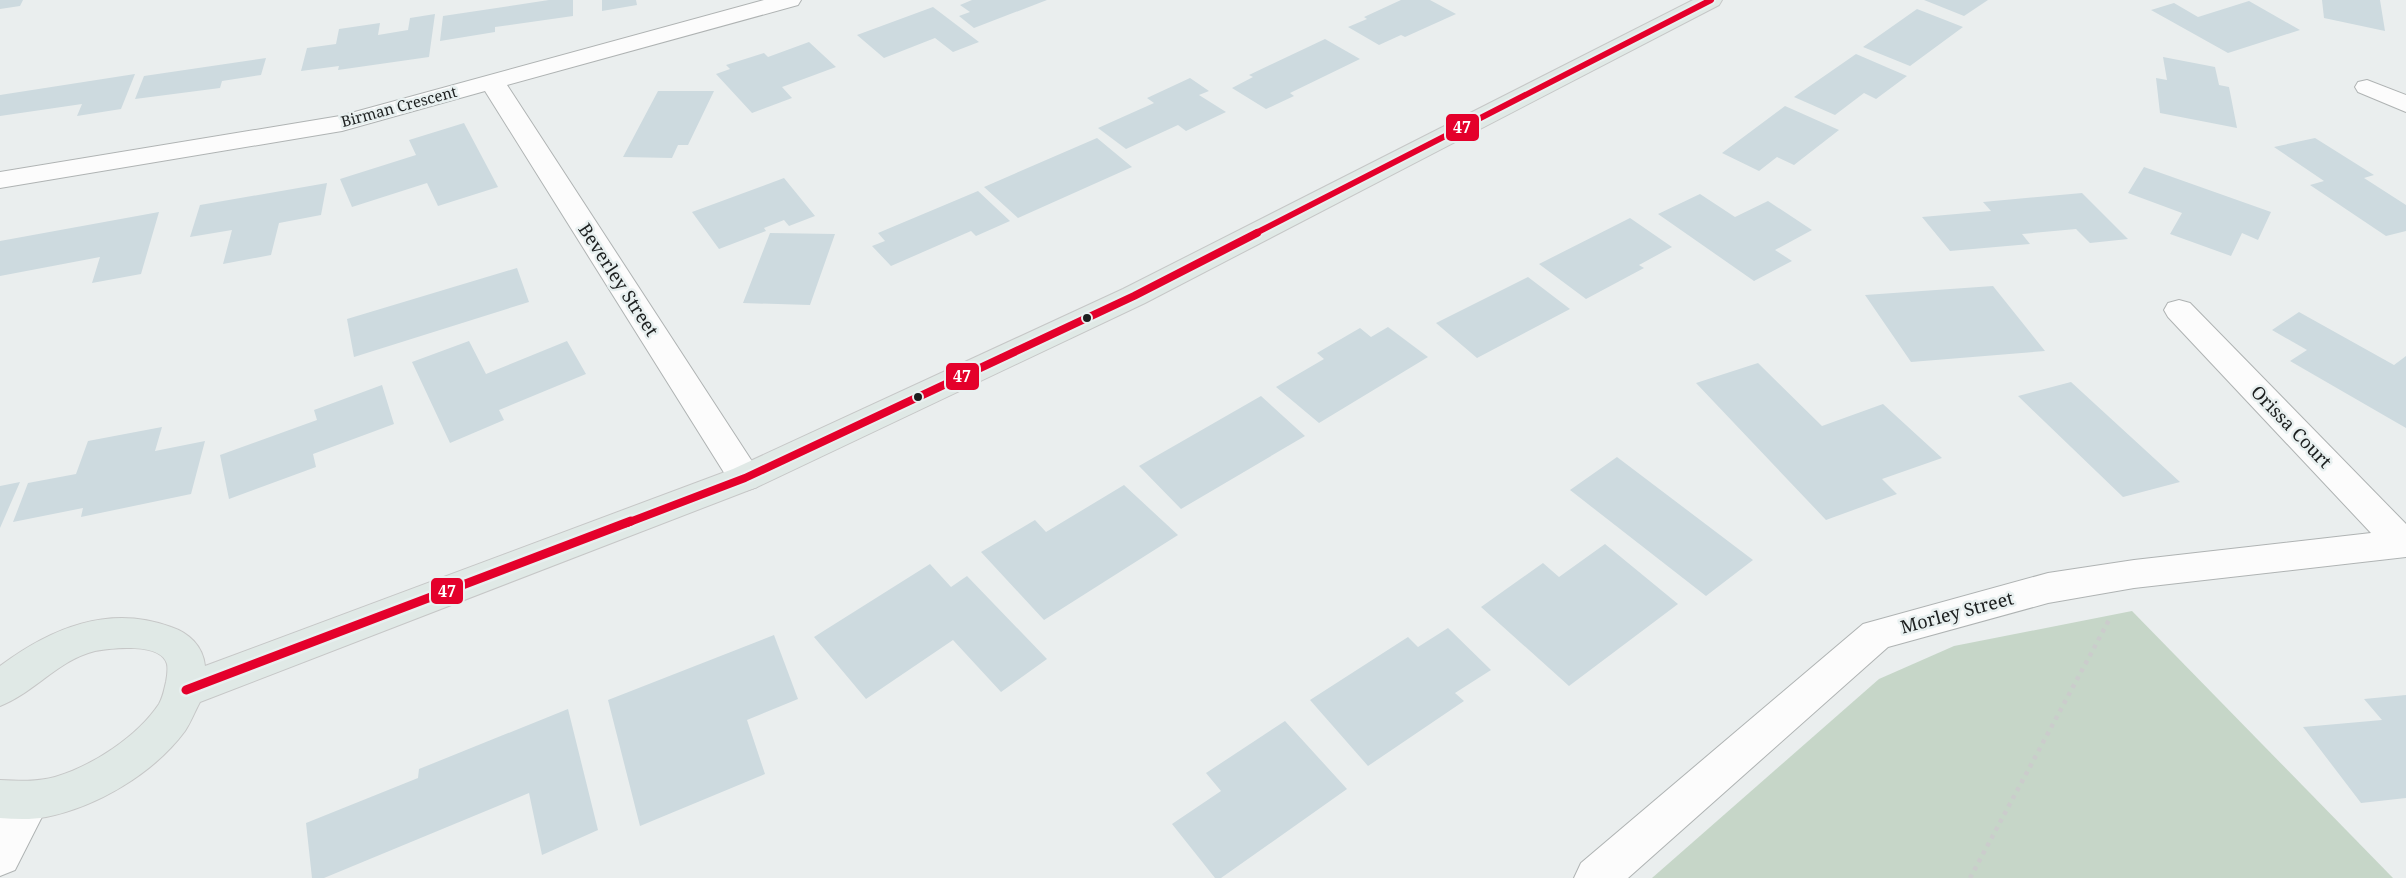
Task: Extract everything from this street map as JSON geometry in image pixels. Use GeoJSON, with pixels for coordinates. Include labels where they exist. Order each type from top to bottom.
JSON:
{"type":"FeatureCollection","features":[{"type":"Feature","properties":{"kind":"main road"},"geometry":{"type":"LineString","coordinates":[[186,690],[745,478],[1134,296],[1711,0]]}},
{"type":"Feature","properties":{"kind":"main road"},"geometry":{"type":"LineString","coordinates":[[0,689],[34,662],[71,643],[103,634],[137,631],[173,643],[186,660],[186,690],[170,720],[133,757],[96,781],[54,796],[14,800]]}},
{"type":"Feature","properties":{"kind":"street","name":"Birman Crescent"},"geometry":{"type":"LineString","coordinates":[[0,180],[342,123],[790,0]]}},
{"type":"Feature","properties":{"kind":"street","name":"Beverley Street"},"geometry":{"type":"LineString","coordinates":[[492,82],[745,478]]}},
{"type":"Feature","properties":{"kind":"street"},"geometry":{"type":"LineString","coordinates":[[2367,87],[2406,104]]}},
{"type":"Feature","properties":{"kind":"street","name":"Orissa Court"},"geometry":{"type":"LineString","coordinates":[[2179,310],[2405,543]]}},
{"type":"Feature","properties":{"kind":"street","name":"Morley Street"},"geometry":{"type":"LineString","coordinates":[[1596,878],[1876,635],[2048,588],[2134,574],[2405,543]]}},
{"type":"Feature","properties":{"kind":"street"},"geometry":{"type":"LineString","coordinates":[[0,856],[14,800]]}},
{"type":"Feature","properties":{"kind":"path"},"geometry":{"type":"LineString","coordinates":[[1970,878],[2134,574]]}},
{"type":"Feature","properties":{"kind":"green space"},"geometry":{"type":"Polygon","coordinates":[[[2132,611],[2393,878],[1652,878],[1879,679],[1954,646],[2132,611]]]}},
{"type":"Feature","properties":{"kind":"building"},"geometry":{"type":"Polygon","coordinates":[[[0,0],[23,0],[20,6],[0,9],[0,0]]]}},
{"type":"Feature","properties":{"kind":"building"},"geometry":{"type":"Polygon","coordinates":[[[549,0],[573,0],[573,16],[495,27],[495,32],[440,41],[443,16],[549,0]]]}},
{"type":"Feature","properties":{"kind":"building"},"geometry":{"type":"Polygon","coordinates":[[[602,0],[636,0],[637,5],[602,11],[602,0]]]}},
{"type":"Feature","properties":{"kind":"building"},"geometry":{"type":"Polygon","coordinates":[[[972,0],[1047,0],[974,28],[959,16],[970,12],[960,5],[972,0]]]}},
{"type":"Feature","properties":{"kind":"building"},"geometry":{"type":"Polygon","coordinates":[[[1401,0],[1430,0],[1456,14],[1405,37],[1401,35],[1379,45],[1348,27],[1367,19],[1364,17],[1401,0]]]}},
{"type":"Feature","properties":{"kind":"building"},"geometry":{"type":"Polygon","coordinates":[[[1924,0],[1988,0],[1964,16],[1924,0]]]}},
{"type":"Feature","properties":{"kind":"building"},"geometry":{"type":"Polygon","coordinates":[[[2322,0],[2380,0],[2385,31],[2324,18],[2322,0]]]}},
{"type":"Feature","properties":{"kind":"building"},"geometry":{"type":"Polygon","coordinates":[[[2249,1],[2300,30],[2228,53],[2151,10],[2174,3],[2198,17],[2249,1]]]}},
{"type":"Feature","properties":{"kind":"building"},"geometry":{"type":"Polygon","coordinates":[[[933,7],[979,42],[953,52],[935,38],[884,58],[857,35],[933,7]]]}},
{"type":"Feature","properties":{"kind":"building"},"geometry":{"type":"Polygon","coordinates":[[[1917,9],[1963,27],[1910,66],[1863,47],[1917,9]]]}},
{"type":"Feature","properties":{"kind":"building"},"geometry":{"type":"Polygon","coordinates":[[[435,14],[429,57],[338,70],[339,66],[301,71],[307,48],[336,44],[339,29],[380,23],[378,35],[408,30],[410,18],[435,14]]]}},
{"type":"Feature","properties":{"kind":"building"},"geometry":{"type":"Polygon","coordinates":[[[1325,39],[1360,59],[1290,93],[1294,96],[1266,109],[1232,88],[1253,77],[1249,75],[1325,39]]]}},
{"type":"Feature","properties":{"kind":"building"},"geometry":{"type":"Polygon","coordinates":[[[809,42],[836,67],[782,87],[792,98],[752,113],[716,74],[730,69],[726,65],[764,53],[768,57],[809,42]]]}},
{"type":"Feature","properties":{"kind":"building"},"geometry":{"type":"Polygon","coordinates":[[[1856,54],[1907,76],[1876,99],[1864,93],[1835,115],[1794,97],[1856,54]]]}},
{"type":"Feature","properties":{"kind":"building"},"geometry":{"type":"Polygon","coordinates":[[[2163,57],[2215,67],[2219,85],[2229,87],[2237,128],[2160,113],[2156,78],[2167,80],[2163,57]]]}},
{"type":"Feature","properties":{"kind":"building"},"geometry":{"type":"Polygon","coordinates":[[[266,58],[261,75],[222,81],[220,88],[135,99],[144,76],[266,58]]]}},
{"type":"Feature","properties":{"kind":"building"},"geometry":{"type":"Polygon","coordinates":[[[135,74],[121,109],[77,116],[82,104],[0,116],[0,95],[135,74]]]}},
{"type":"Feature","properties":{"kind":"building"},"geometry":{"type":"Polygon","coordinates":[[[1190,78],[1209,91],[1199,95],[1226,112],[1186,131],[1178,125],[1126,149],[1098,128],[1154,103],[1147,98],[1190,78]]]}},
{"type":"Feature","properties":{"kind":"building"},"geometry":{"type":"Polygon","coordinates":[[[658,91],[714,91],[688,145],[678,145],[672,158],[623,157],[658,91]]]}},
{"type":"Feature","properties":{"kind":"building"},"geometry":{"type":"Polygon","coordinates":[[[1785,106],[1839,130],[1794,165],[1777,157],[1759,171],[1722,153],[1785,106]]]}},
{"type":"Feature","properties":{"kind":"building"},"geometry":{"type":"Polygon","coordinates":[[[464,123],[498,187],[438,206],[427,183],[352,207],[340,179],[416,155],[409,140],[464,123]]]}},
{"type":"Feature","properties":{"kind":"building"},"geometry":{"type":"Polygon","coordinates":[[[1097,138],[1132,167],[1018,218],[984,187],[1097,138]]]}},
{"type":"Feature","properties":{"kind":"building"},"geometry":{"type":"Polygon","coordinates":[[[2315,138],[2374,175],[2364,178],[2406,205],[2406,231],[2386,236],[2310,185],[2324,181],[2274,147],[2315,138]]]}},
{"type":"Feature","properties":{"kind":"building"},"geometry":{"type":"Polygon","coordinates":[[[2144,167],[2271,212],[2258,240],[2242,233],[2231,256],[2170,234],[2182,213],[2128,193],[2144,167]]]}},
{"type":"Feature","properties":{"kind":"building"},"geometry":{"type":"Polygon","coordinates":[[[784,178],[815,216],[789,226],[784,220],[764,228],[766,231],[719,249],[692,212],[784,178]]]}},
{"type":"Feature","properties":{"kind":"building"},"geometry":{"type":"Polygon","coordinates":[[[327,183],[321,215],[279,223],[271,255],[223,264],[232,230],[190,237],[200,205],[327,183]]]}},
{"type":"Feature","properties":{"kind":"building"},"geometry":{"type":"Polygon","coordinates":[[[978,191],[1010,221],[976,236],[971,231],[891,266],[872,246],[885,241],[878,233],[978,191]]]}},
{"type":"Feature","properties":{"kind":"building"},"geometry":{"type":"Polygon","coordinates":[[[2082,193],[2128,239],[2090,243],[2076,229],[2022,234],[2030,244],[1950,251],[1922,217],[1991,211],[1983,202],[2082,193]]]}},
{"type":"Feature","properties":{"kind":"building"},"geometry":{"type":"Polygon","coordinates":[[[1700,194],[1735,217],[1768,201],[1812,230],[1775,250],[1792,261],[1754,281],[1658,214],[1700,194]]]}},
{"type":"Feature","properties":{"kind":"building"},"geometry":{"type":"Polygon","coordinates":[[[159,212],[141,274],[92,283],[100,257],[0,276],[0,241],[159,212]]]}},
{"type":"Feature","properties":{"kind":"building"},"geometry":{"type":"Polygon","coordinates":[[[1630,218],[1672,247],[1639,265],[1644,268],[1586,299],[1539,264],[1630,218]]]}},
{"type":"Feature","properties":{"kind":"building"},"geometry":{"type":"Polygon","coordinates":[[[770,233],[835,234],[810,305],[743,303],[770,233]]]}},
{"type":"Feature","properties":{"kind":"building"},"geometry":{"type":"Polygon","coordinates":[[[517,268],[529,302],[354,357],[347,319],[517,268]]]}},
{"type":"Feature","properties":{"kind":"building"},"geometry":{"type":"Polygon","coordinates":[[[1528,277],[1570,309],[1477,358],[1436,323],[1528,277]]]}},
{"type":"Feature","properties":{"kind":"building"},"geometry":{"type":"Polygon","coordinates":[[[1993,286],[2045,351],[1911,362],[1865,295],[1993,286]]]}},
{"type":"Feature","properties":{"kind":"building"},"geometry":{"type":"Polygon","coordinates":[[[2299,312],[2394,365],[2406,356],[2406,428],[2290,361],[2307,350],[2272,330],[2299,312]]]}},
{"type":"Feature","properties":{"kind":"building"},"geometry":{"type":"Polygon","coordinates":[[[1388,327],[1428,357],[1319,423],[1276,387],[1324,359],[1317,353],[1360,328],[1371,337],[1388,327]]]}},
{"type":"Feature","properties":{"kind":"building"},"geometry":{"type":"Polygon","coordinates":[[[469,341],[486,374],[567,341],[586,374],[499,410],[504,420],[450,443],[412,362],[469,341]]]}},
{"type":"Feature","properties":{"kind":"building"},"geometry":{"type":"Polygon","coordinates":[[[1758,363],[1822,426],[1883,404],[1942,458],[1882,479],[1897,494],[1826,520],[1696,383],[1758,363]]]}},
{"type":"Feature","properties":{"kind":"building"},"geometry":{"type":"Polygon","coordinates":[[[2071,382],[2180,482],[2123,497],[2018,396],[2071,382]]]}},
{"type":"Feature","properties":{"kind":"building"},"geometry":{"type":"Polygon","coordinates":[[[382,385],[394,424],[313,454],[316,467],[229,499],[220,455],[317,420],[314,410],[382,385]]]}},
{"type":"Feature","properties":{"kind":"building"},"geometry":{"type":"Polygon","coordinates":[[[1261,396],[1305,436],[1181,509],[1139,466],[1261,396]]]}},
{"type":"Feature","properties":{"kind":"building"},"geometry":{"type":"Polygon","coordinates":[[[162,427],[155,451],[205,441],[191,494],[81,517],[83,508],[13,522],[28,483],[76,474],[88,441],[162,427]]]}},
{"type":"Feature","properties":{"kind":"building"},"geometry":{"type":"Polygon","coordinates":[[[1617,457],[1753,560],[1706,596],[1570,490],[1617,457]]]}},
{"type":"Feature","properties":{"kind":"building"},"geometry":{"type":"Polygon","coordinates":[[[20,482],[0,528],[0,486],[20,482]]]}},
{"type":"Feature","properties":{"kind":"building"},"geometry":{"type":"Polygon","coordinates":[[[1124,485],[1178,535],[1044,620],[981,552],[1035,520],[1046,532],[1124,485]]]}},
{"type":"Feature","properties":{"kind":"building"},"geometry":{"type":"Polygon","coordinates":[[[1605,544],[1678,604],[1569,686],[1481,607],[1543,563],[1559,577],[1605,544]]]}},
{"type":"Feature","properties":{"kind":"building"},"geometry":{"type":"Polygon","coordinates":[[[930,564],[951,587],[967,576],[1047,659],[1001,692],[953,640],[866,699],[814,637],[930,564]]]}},
{"type":"Feature","properties":{"kind":"building"},"geometry":{"type":"Polygon","coordinates":[[[1448,628],[1491,670],[1455,693],[1464,701],[1368,766],[1310,700],[1408,637],[1418,647],[1448,628]]]}},
{"type":"Feature","properties":{"kind":"building"},"geometry":{"type":"Polygon","coordinates":[[[774,635],[798,699],[747,720],[765,774],[640,826],[608,700],[774,635]]]}},
{"type":"Feature","properties":{"kind":"building"},"geometry":{"type":"Polygon","coordinates":[[[2406,695],[2406,798],[2361,803],[2303,727],[2382,720],[2364,699],[2406,695]]]}},
{"type":"Feature","properties":{"kind":"building"},"geometry":{"type":"Polygon","coordinates":[[[568,709],[598,830],[542,855],[529,793],[324,878],[312,878],[306,823],[418,778],[419,769],[568,709]]]}},
{"type":"Feature","properties":{"kind":"building"},"geometry":{"type":"Polygon","coordinates":[[[1285,721],[1347,789],[1221,878],[1215,878],[1172,824],[1221,791],[1206,773],[1285,721]]]}},
{"type":"Feature","properties":{"kind":"transit line","name":"47"},"geometry":{"type":"LineString","coordinates":[[186,690],[745,478],[1134,296],[1711,0]]}}]}
